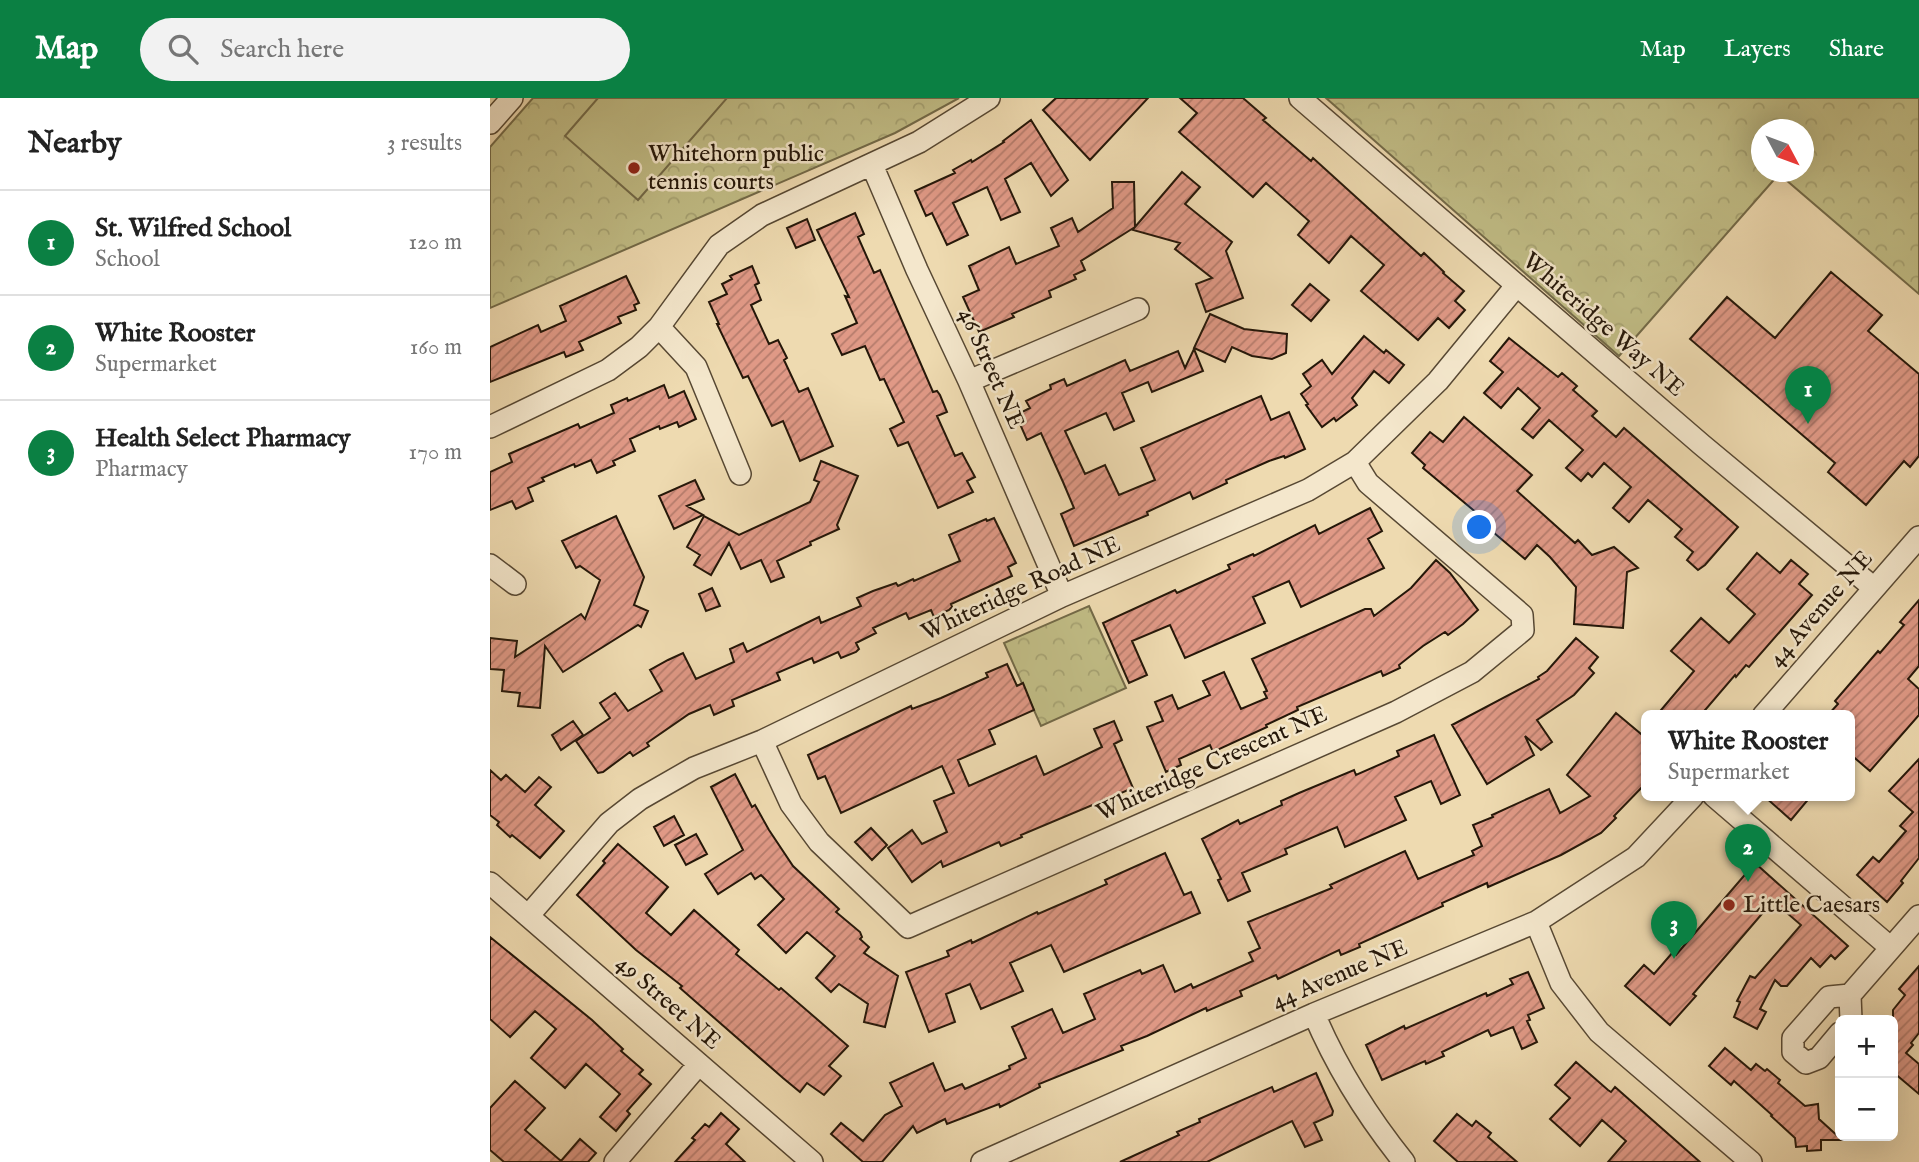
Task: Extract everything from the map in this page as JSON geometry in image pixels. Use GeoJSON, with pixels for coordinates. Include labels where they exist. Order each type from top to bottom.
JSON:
{"type":"FeatureCollection","features":[{"type":"Feature","properties":{"kind":"street"},"geometry":{"type":"LineString","coordinates":[[490,123],[512,98]]}},
{"type":"Feature","properties":{"kind":"street"},"geometry":{"type":"LineString","coordinates":[[490,427],[608,370],[639,347],[659,327],[719,245],[762,215],[919,142],[989,98]]}},
{"type":"Feature","properties":{"kind":"street","name":"Whiteridge Way NE"},"geometry":{"type":"LineString","coordinates":[[1300,98],[1702,445],[1874,588]]}},
{"type":"Feature","properties":{"kind":"street","name":"46 Street NE"},"geometry":{"type":"LineString","coordinates":[[872,165],[1062,596]]}},
{"type":"Feature","properties":{"kind":"street","name":"Whiteridge Road NE"},"geometry":{"type":"LineString","coordinates":[[528,916],[609,823],[640,799],[694,768],[762,741],[1062,596],[1308,490],[1355,462],[1438,381],[1517,285]]}},
{"type":"Feature","properties":{"kind":"street"},"geometry":{"type":"LineString","coordinates":[[969,381],[1138,309]]}},
{"type":"Feature","properties":{"kind":"street"},"geometry":{"type":"LineString","coordinates":[[659,327],[696,367],[740,474]]}},
{"type":"Feature","properties":{"kind":"street","name":"Whiteridge Crescent NE"},"geometry":{"type":"LineString","coordinates":[[762,741],[790,804],[819,842],[908,927],[1396,712],[1472,672],[1523,630],[1522,615],[1368,483],[1355,462]]}},
{"type":"Feature","properties":{"kind":"street","name":"44 Avenue NE"},"geometry":{"type":"LineString","coordinates":[[1768,710],[1919,537]]}},
{"type":"Feature","properties":{"kind":"street"},"geometry":{"type":"LineString","coordinates":[[490,565],[515,584]]}},
{"type":"Feature","properties":{"kind":"street","name":"44 Avenue NE"},"geometry":{"type":"LineString","coordinates":[[982,1162],[1314,1014],[1536,922],[1636,857],[1688,801]]}},
{"type":"Feature","properties":{"kind":"street"},"geometry":{"type":"LineString","coordinates":[[1720,801],[1891,948]]}},
{"type":"Feature","properties":{"kind":"street","name":"49 Street NE"},"geometry":{"type":"LineString","coordinates":[[490,883],[812,1162]]}},
{"type":"Feature","properties":{"kind":"street"},"geometry":{"type":"LineString","coordinates":[[1851,1015],[1850,995],[1919,916]]}},
{"type":"Feature","properties":{"kind":"street"},"geometry":{"type":"LineString","coordinates":[[1536,922],[1561,983],[1599,1032],[1751,1162]]}},
{"type":"Feature","properties":{"kind":"street"},"geometry":{"type":"LineString","coordinates":[[1835,1039],[1819,1058],[1813,1061],[1806,1063],[1793,1052],[1793,1038],[1829,997],[1850,995]]}},
{"type":"Feature","properties":{"kind":"street"},"geometry":{"type":"LineString","coordinates":[[1314,1014],[1326,1042],[1360,1103],[1404,1162]]}},
{"type":"Feature","properties":{"kind":"street"},"geometry":{"type":"LineString","coordinates":[[615,1162],[699,1065]]}},
{"type":"Feature","properties":{"kind":"green space"},"geometry":{"type":"Polygon","coordinates":[[[533,98],[959,98],[895,133],[490,308],[490,147],[533,98]]]}},
{"type":"Feature","properties":{"kind":"green space","name":"Whitehorn public tennis courts"},"geometry":{"type":"Polygon","coordinates":[[[598,98],[727,98],[638,200],[565,136],[598,98]]]}},
{"type":"Feature","properties":{"kind":"green space"},"geometry":{"type":"Polygon","coordinates":[[[1326,98],[1919,98],[1919,294],[1788,182],[1814,182],[1814,119],[1751,119],[1751,182],[1772,182],[1619,356],[1326,98]]]}},
{"type":"Feature","properties":{"kind":"green space"},"geometry":{"type":"Polygon","coordinates":[[[1089,606],[1126,688],[1041,726],[1004,643],[1089,606]]]}},
{"type":"Feature","properties":{"kind":"building"},"geometry":{"type":"Polygon","coordinates":[[[1056,98],[1148,98],[1090,160],[1043,110],[1056,98]]]}},
{"type":"Feature","properties":{"kind":"building"},"geometry":{"type":"Polygon","coordinates":[[[1180,98],[1243,98],[1266,118],[1263,120],[1311,161],[1313,158],[1421,256],[1424,253],[1464,291],[1455,301],[1465,310],[1449,328],[1438,318],[1418,340],[1361,291],[1384,265],[1351,236],[1329,263],[1298,235],[1309,221],[1266,183],[1253,197],[1179,132],[1197,113],[1180,98]]]}},
{"type":"Feature","properties":{"kind":"building"},"geometry":{"type":"Polygon","coordinates":[[[1031,120],[1068,180],[1051,196],[1031,163],[1005,179],[1020,212],[1001,220],[987,187],[953,203],[968,235],[947,245],[932,213],[926,216],[915,191],[955,173],[953,170],[971,160],[972,162],[1004,142],[1031,120]]]}},
{"type":"Feature","properties":{"kind":"building"},"geometry":{"type":"Polygon","coordinates":[[[1182,172],[1200,187],[1185,204],[1232,242],[1226,251],[1243,298],[1206,312],[1196,284],[1212,278],[1175,249],[1180,243],[1133,230],[1182,172]]]}},
{"type":"Feature","properties":{"kind":"building"},"geometry":{"type":"Polygon","coordinates":[[[1112,182],[1134,182],[1135,227],[1081,261],[1085,270],[1074,275],[1076,279],[1049,291],[1051,297],[979,332],[963,297],[979,290],[969,266],[1009,247],[1016,264],[1059,246],[1051,228],[1072,218],[1078,232],[1113,208],[1112,182]]]}},
{"type":"Feature","properties":{"kind":"building"},"geometry":{"type":"Polygon","coordinates":[[[855,213],[864,234],[858,237],[874,273],[880,270],[933,392],[937,391],[940,395],[947,412],[937,416],[955,456],[962,453],[975,477],[967,481],[973,492],[938,508],[908,442],[898,446],[890,429],[904,422],[884,379],[880,380],[865,346],[842,355],[832,334],[857,323],[845,296],[849,297],[817,230],[855,213]]]}},
{"type":"Feature","properties":{"kind":"building"},"geometry":{"type":"Polygon","coordinates":[[[807,219],[815,240],[796,248],[787,228],[807,219]]]}},
{"type":"Feature","properties":{"kind":"building"},"geometry":{"type":"Polygon","coordinates":[[[752,266],[759,283],[755,285],[761,300],[751,305],[769,344],[778,340],[799,392],[808,388],[833,446],[800,461],[783,421],[772,426],[748,376],[743,378],[709,302],[727,294],[722,284],[732,279],[730,276],[752,266]]]}},
{"type":"Feature","properties":{"kind":"building"},"geometry":{"type":"Polygon","coordinates":[[[1831,272],[1882,315],[1868,331],[1919,374],[1919,456],[1910,467],[1904,461],[1866,505],[1828,472],[1835,463],[1690,339],[1727,297],[1775,338],[1831,272]]]}},
{"type":"Feature","properties":{"kind":"building"},"geometry":{"type":"Polygon","coordinates":[[[626,276],[639,303],[634,305],[636,310],[618,317],[621,323],[579,342],[583,350],[566,357],[564,352],[490,382],[490,347],[538,325],[541,332],[566,321],[560,306],[626,276]]]}},
{"type":"Feature","properties":{"kind":"building"},"geometry":{"type":"Polygon","coordinates":[[[1310,284],[1329,300],[1311,321],[1292,305],[1310,284]]]}},
{"type":"Feature","properties":{"kind":"building"},"geometry":{"type":"Polygon","coordinates":[[[1210,314],[1244,329],[1287,334],[1286,353],[1272,359],[1252,356],[1232,347],[1225,362],[1194,348],[1210,314]]]}},
{"type":"Feature","properties":{"kind":"building"},"geometry":{"type":"Polygon","coordinates":[[[1364,336],[1404,365],[1389,383],[1374,371],[1352,398],[1357,405],[1336,421],[1334,418],[1322,427],[1301,394],[1311,386],[1303,374],[1322,360],[1332,374],[1364,336]]]}},
{"type":"Feature","properties":{"kind":"building"},"geometry":{"type":"Polygon","coordinates":[[[1509,338],[1558,377],[1562,373],[1577,386],[1573,390],[1597,411],[1592,416],[1616,437],[1624,428],[1738,527],[1705,565],[1698,570],[1687,560],[1693,552],[1675,537],[1682,529],[1648,500],[1629,522],[1613,508],[1631,487],[1604,463],[1592,477],[1588,473],[1581,481],[1566,468],[1583,450],[1549,420],[1533,438],[1522,429],[1540,408],[1518,388],[1501,408],[1484,393],[1503,372],[1490,361],[1509,338]]]}},
{"type":"Feature","properties":{"kind":"building"},"geometry":{"type":"Polygon","coordinates":[[[1194,349],[1203,371],[1152,392],[1148,382],[1122,393],[1134,421],[1114,430],[1106,413],[1065,431],[1085,474],[1105,465],[1119,495],[1155,480],[1141,448],[1261,396],[1271,420],[1289,412],[1305,449],[1226,480],[1227,483],[1193,499],[1190,492],[1147,512],[1148,515],[1074,546],[1061,514],[1074,508],[1063,482],[1041,433],[1027,440],[1016,415],[1030,408],[1026,401],[1051,389],[1050,385],[1064,379],[1067,386],[1125,360],[1130,371],[1178,351],[1185,368],[1194,349]]]}},
{"type":"Feature","properties":{"kind":"building"},"geometry":{"type":"Polygon","coordinates":[[[664,385],[669,398],[684,391],[696,419],[679,427],[677,422],[660,429],[659,426],[630,439],[635,451],[613,461],[615,465],[597,473],[591,460],[575,467],[574,464],[542,478],[544,481],[528,488],[533,501],[516,509],[512,501],[490,510],[490,472],[512,462],[509,454],[578,424],[580,428],[614,413],[611,405],[627,398],[628,401],[664,385]]]}},
{"type":"Feature","properties":{"kind":"building"},"geometry":{"type":"Polygon","coordinates":[[[1464,417],[1532,475],[1517,491],[1575,543],[1578,540],[1592,555],[1614,547],[1638,568],[1627,572],[1623,628],[1574,624],[1576,587],[1550,557],[1537,545],[1525,559],[1487,527],[1489,525],[1478,514],[1423,468],[1425,465],[1412,453],[1430,432],[1443,442],[1464,417]]]}},
{"type":"Feature","properties":{"kind":"building"},"geometry":{"type":"Polygon","coordinates":[[[821,461],[858,476],[837,525],[839,529],[777,561],[784,577],[771,582],[761,560],[741,569],[729,543],[711,575],[694,565],[700,555],[687,547],[704,516],[739,535],[810,502],[819,482],[814,480],[821,461]]]}},
{"type":"Feature","properties":{"kind":"building"},"geometry":{"type":"Polygon","coordinates":[[[695,480],[704,499],[687,506],[703,515],[674,529],[659,496],[695,480]]]}},
{"type":"Feature","properties":{"kind":"building"},"geometry":{"type":"Polygon","coordinates":[[[1370,508],[1382,531],[1368,539],[1384,568],[1301,607],[1289,581],[1253,597],[1265,623],[1185,658],[1170,625],[1132,641],[1147,675],[1129,683],[1103,623],[1175,590],[1177,593],[1230,569],[1228,565],[1253,554],[1254,556],[1315,525],[1319,534],[1370,508]]]}},
{"type":"Feature","properties":{"kind":"building"},"geometry":{"type":"Polygon","coordinates":[[[616,516],[644,577],[634,605],[648,611],[641,627],[638,625],[563,672],[545,646],[540,708],[518,706],[520,693],[502,691],[504,670],[490,669],[490,638],[517,641],[515,657],[581,614],[585,619],[600,580],[580,566],[576,568],[562,541],[616,516]]]}},
{"type":"Feature","properties":{"kind":"building"},"geometry":{"type":"Polygon","coordinates":[[[994,518],[1016,563],[1008,567],[1012,576],[951,604],[949,610],[934,617],[931,610],[909,619],[906,613],[873,628],[876,633],[856,643],[859,649],[856,652],[841,658],[838,652],[814,663],[812,658],[777,673],[780,680],[732,700],[734,706],[714,715],[710,705],[689,714],[647,743],[649,746],[633,756],[630,752],[603,772],[598,773],[576,741],[610,718],[600,703],[615,693],[628,711],[662,691],[650,670],[668,660],[683,653],[696,679],[734,662],[730,649],[743,643],[747,652],[819,617],[821,623],[861,606],[857,598],[873,591],[896,583],[898,586],[913,579],[914,581],[960,561],[949,535],[994,518]]]}},
{"type":"Feature","properties":{"kind":"building"},"geometry":{"type":"Polygon","coordinates":[[[1757,553],[1780,573],[1791,560],[1808,574],[1799,584],[1812,595],[1749,667],[1746,665],[1736,677],[1735,675],[1705,710],[1661,710],[1694,671],[1671,651],[1701,618],[1729,643],[1755,614],[1727,589],[1757,553]]]}},
{"type":"Feature","properties":{"kind":"building"},"geometry":{"type":"Polygon","coordinates":[[[1436,560],[1450,573],[1478,610],[1463,624],[1448,635],[1445,632],[1423,646],[1399,665],[1400,668],[1383,676],[1381,671],[1297,707],[1298,710],[1266,725],[1267,727],[1213,752],[1210,745],[1179,759],[1181,765],[1166,772],[1147,727],[1163,721],[1155,702],[1172,695],[1178,709],[1210,695],[1203,681],[1224,672],[1241,709],[1267,698],[1264,692],[1267,691],[1252,659],[1365,609],[1371,609],[1374,616],[1411,588],[1436,560]]]}},
{"type":"Feature","properties":{"kind":"building"},"geometry":{"type":"Polygon","coordinates":[[[712,588],[720,606],[706,611],[699,594],[712,588]]]}},
{"type":"Feature","properties":{"kind":"building"},"geometry":{"type":"Polygon","coordinates":[[[1919,600],[1919,666],[1908,679],[1919,689],[1919,715],[1870,771],[1855,758],[1855,710],[1832,710],[1838,704],[1835,701],[1904,625],[1900,622],[1919,600]]]}},
{"type":"Feature","properties":{"kind":"building"},"geometry":{"type":"Polygon","coordinates":[[[1576,638],[1598,657],[1589,668],[1594,673],[1574,695],[1537,720],[1552,742],[1541,750],[1525,736],[1534,755],[1487,784],[1452,725],[1539,679],[1576,638]]]}},
{"type":"Feature","properties":{"kind":"building"},"geometry":{"type":"Polygon","coordinates":[[[1007,664],[1017,686],[1023,683],[1034,710],[989,730],[995,744],[958,760],[969,786],[1036,756],[1044,775],[1102,747],[1094,729],[1114,721],[1122,740],[1114,744],[1133,788],[1001,846],[999,842],[943,867],[941,861],[912,882],[888,848],[912,830],[922,844],[947,832],[934,801],[954,793],[942,766],[841,813],[825,776],[818,779],[808,755],[911,706],[912,709],[988,677],[986,673],[1007,664]]]}},
{"type":"Feature","properties":{"kind":"building"},"geometry":{"type":"Polygon","coordinates":[[[1616,713],[1641,734],[1641,788],[1601,833],[1561,855],[1488,887],[1487,883],[1442,903],[1443,906],[1359,944],[1360,947],[1341,955],[1339,950],[1278,979],[1276,975],[1240,991],[1242,996],[1207,1011],[1206,1008],[1121,1046],[1123,1050],[1039,1084],[1040,1087],[1000,1107],[999,1104],[947,1124],[945,1119],[917,1133],[913,1126],[882,1162],[863,1162],[831,1134],[841,1123],[863,1141],[885,1115],[902,1106],[890,1083],[933,1063],[945,1091],[962,1084],[965,1089],[1010,1069],[1009,1066],[1026,1058],[1012,1027],[1052,1009],[1063,1033],[1095,1019],[1084,994],[1140,970],[1142,974],[1163,965],[1175,992],[1191,984],[1193,988],[1253,961],[1249,953],[1260,948],[1248,922],[1332,888],[1330,885],[1405,851],[1418,879],[1474,855],[1472,851],[1482,846],[1473,825],[1493,817],[1492,815],[1549,789],[1560,813],[1590,796],[1567,775],[1616,713]]]}},
{"type":"Feature","properties":{"kind":"building"},"geometry":{"type":"Polygon","coordinates":[[[573,721],[583,735],[561,750],[552,735],[573,721]]]}},
{"type":"Feature","properties":{"kind":"building"},"geometry":{"type":"Polygon","coordinates":[[[1434,735],[1460,795],[1441,804],[1431,781],[1395,797],[1406,820],[1345,847],[1337,827],[1285,849],[1287,854],[1242,873],[1250,891],[1228,901],[1202,839],[1238,820],[1240,824],[1282,805],[1281,801],[1299,793],[1354,770],[1356,775],[1399,756],[1397,751],[1434,735]]]}},
{"type":"Feature","properties":{"kind":"building"},"geometry":{"type":"Polygon","coordinates":[[[1919,759],[1919,858],[1887,902],[1857,875],[1873,857],[1879,862],[1906,831],[1900,826],[1913,812],[1889,791],[1919,759]]]}},
{"type":"Feature","properties":{"kind":"building"},"geometry":{"type":"Polygon","coordinates":[[[490,770],[501,780],[506,775],[525,792],[539,777],[551,787],[535,805],[564,831],[540,858],[512,835],[510,837],[490,815],[490,770]]]}},
{"type":"Feature","properties":{"kind":"building"},"geometry":{"type":"Polygon","coordinates":[[[735,774],[752,807],[755,805],[793,866],[839,909],[836,912],[860,932],[860,939],[869,947],[864,953],[898,976],[885,1027],[864,1022],[868,1004],[839,984],[831,992],[816,978],[835,956],[807,932],[786,953],[758,925],[784,899],[761,875],[755,879],[751,873],[718,894],[705,874],[743,850],[711,787],[735,774]]]}},
{"type":"Feature","properties":{"kind":"building"},"geometry":{"type":"Polygon","coordinates":[[[1770,801],[1807,801],[1791,820],[1770,801]]]}},
{"type":"Feature","properties":{"kind":"building"},"geometry":{"type":"Polygon","coordinates":[[[674,816],[684,835],[664,846],[654,827],[674,816]]]}},
{"type":"Feature","properties":{"kind":"building"},"geometry":{"type":"Polygon","coordinates":[[[871,828],[887,845],[872,860],[855,842],[871,828]]]}},
{"type":"Feature","properties":{"kind":"building"},"geometry":{"type":"Polygon","coordinates":[[[696,834],[707,854],[686,865],[675,845],[696,834]]]}},
{"type":"Feature","properties":{"kind":"building"},"geometry":{"type":"Polygon","coordinates":[[[618,844],[668,887],[646,913],[671,935],[694,910],[739,950],[736,954],[779,990],[781,988],[848,1046],[829,1066],[841,1076],[824,1095],[807,1083],[800,1092],[680,988],[682,986],[636,950],[577,895],[618,844]]]}},
{"type":"Feature","properties":{"kind":"building"},"geometry":{"type":"Polygon","coordinates":[[[1165,853],[1184,895],[1191,892],[1200,913],[1064,972],[1051,945],[1010,963],[1023,991],[981,1009],[970,984],[946,994],[955,1022],[929,1032],[906,972],[949,956],[947,951],[971,940],[972,943],[1037,912],[1038,914],[1107,884],[1105,880],[1165,853]]]}},
{"type":"Feature","properties":{"kind":"building"},"geometry":{"type":"Polygon","coordinates":[[[1755,863],[1848,946],[1835,959],[1831,955],[1820,967],[1811,958],[1787,986],[1781,986],[1775,980],[1760,1009],[1766,1012],[1757,1029],[1734,1017],[1740,1002],[1737,1001],[1750,976],[1755,978],[1801,925],[1773,901],[1693,994],[1696,996],[1670,1025],[1625,986],[1644,965],[1654,974],[1673,952],[1676,955],[1755,863]]]}},
{"type":"Feature","properties":{"kind":"building"},"geometry":{"type":"Polygon","coordinates":[[[490,937],[592,1020],[643,1070],[639,1074],[651,1084],[627,1111],[630,1114],[616,1131],[600,1117],[620,1094],[586,1064],[565,1088],[531,1058],[556,1029],[535,1011],[510,1037],[490,1019],[490,937]]]}},
{"type":"Feature","properties":{"kind":"building"},"geometry":{"type":"Polygon","coordinates":[[[1919,966],[1919,1033],[1906,1053],[1919,1064],[1919,1094],[1898,1076],[1898,1015],[1893,1015],[1893,1010],[1905,995],[1899,989],[1919,966]]]}},
{"type":"Feature","properties":{"kind":"building"},"geometry":{"type":"Polygon","coordinates":[[[1528,972],[1544,1008],[1528,1015],[1530,1020],[1527,1021],[1537,1042],[1522,1049],[1513,1027],[1491,1036],[1488,1030],[1442,1052],[1444,1056],[1426,1064],[1425,1061],[1382,1080],[1366,1045],[1404,1026],[1405,1029],[1486,993],[1487,996],[1513,984],[1510,979],[1528,972]]]}},
{"type":"Feature","properties":{"kind":"building"},"geometry":{"type":"Polygon","coordinates":[[[1725,1048],[1751,1070],[1756,1064],[1765,1071],[1767,1069],[1780,1080],[1778,1083],[1805,1106],[1818,1104],[1819,1119],[1835,1134],[1835,1140],[1821,1140],[1821,1150],[1807,1151],[1807,1146],[1796,1147],[1795,1138],[1772,1115],[1734,1081],[1731,1085],[1709,1066],[1725,1048]]]}},
{"type":"Feature","properties":{"kind":"building"},"geometry":{"type":"Polygon","coordinates":[[[1576,1062],[1611,1092],[1615,1087],[1700,1162],[1608,1162],[1626,1141],[1602,1120],[1580,1146],[1550,1119],[1570,1098],[1555,1085],[1576,1062]]]}},
{"type":"Feature","properties":{"kind":"building"},"geometry":{"type":"Polygon","coordinates":[[[1316,1073],[1333,1111],[1332,1115],[1314,1123],[1322,1140],[1305,1147],[1292,1121],[1207,1162],[1120,1162],[1179,1135],[1177,1132],[1200,1122],[1199,1119],[1272,1087],[1274,1092],[1316,1073]]]}},
{"type":"Feature","properties":{"kind":"building"},"geometry":{"type":"Polygon","coordinates":[[[515,1081],[545,1108],[525,1130],[561,1161],[580,1139],[596,1153],[588,1162],[504,1162],[490,1150],[490,1108],[515,1081]]]}},
{"type":"Feature","properties":{"kind":"building"},"geometry":{"type":"Polygon","coordinates":[[[721,1113],[739,1129],[726,1144],[745,1162],[675,1162],[705,1124],[709,1127],[721,1113]]]}},
{"type":"Feature","properties":{"kind":"building"},"geometry":{"type":"Polygon","coordinates":[[[1457,1114],[1472,1126],[1476,1121],[1491,1133],[1488,1137],[1517,1162],[1458,1162],[1434,1141],[1457,1114]]]}},
{"type":"Feature","properties":{"kind":"place","name":"Whitehorn public tennis courts"},"geometry":{"type":"Point","coordinates":[634,168]}},
{"type":"Feature","properties":{"kind":"place","name":"St. Wilfred School"},"geometry":{"type":"Point","coordinates":[1808,424]}},
{"type":"Feature","properties":{"kind":"place","name":"White Rooster"},"geometry":{"type":"Point","coordinates":[1748,882]}},
{"type":"Feature","properties":{"kind":"place","name":"Little Caesars"},"geometry":{"type":"Point","coordinates":[1729,905]}},
{"type":"Feature","properties":{"kind":"place","name":"Health Select Pharmacy"},"geometry":{"type":"Point","coordinates":[1674,959]}}]}
